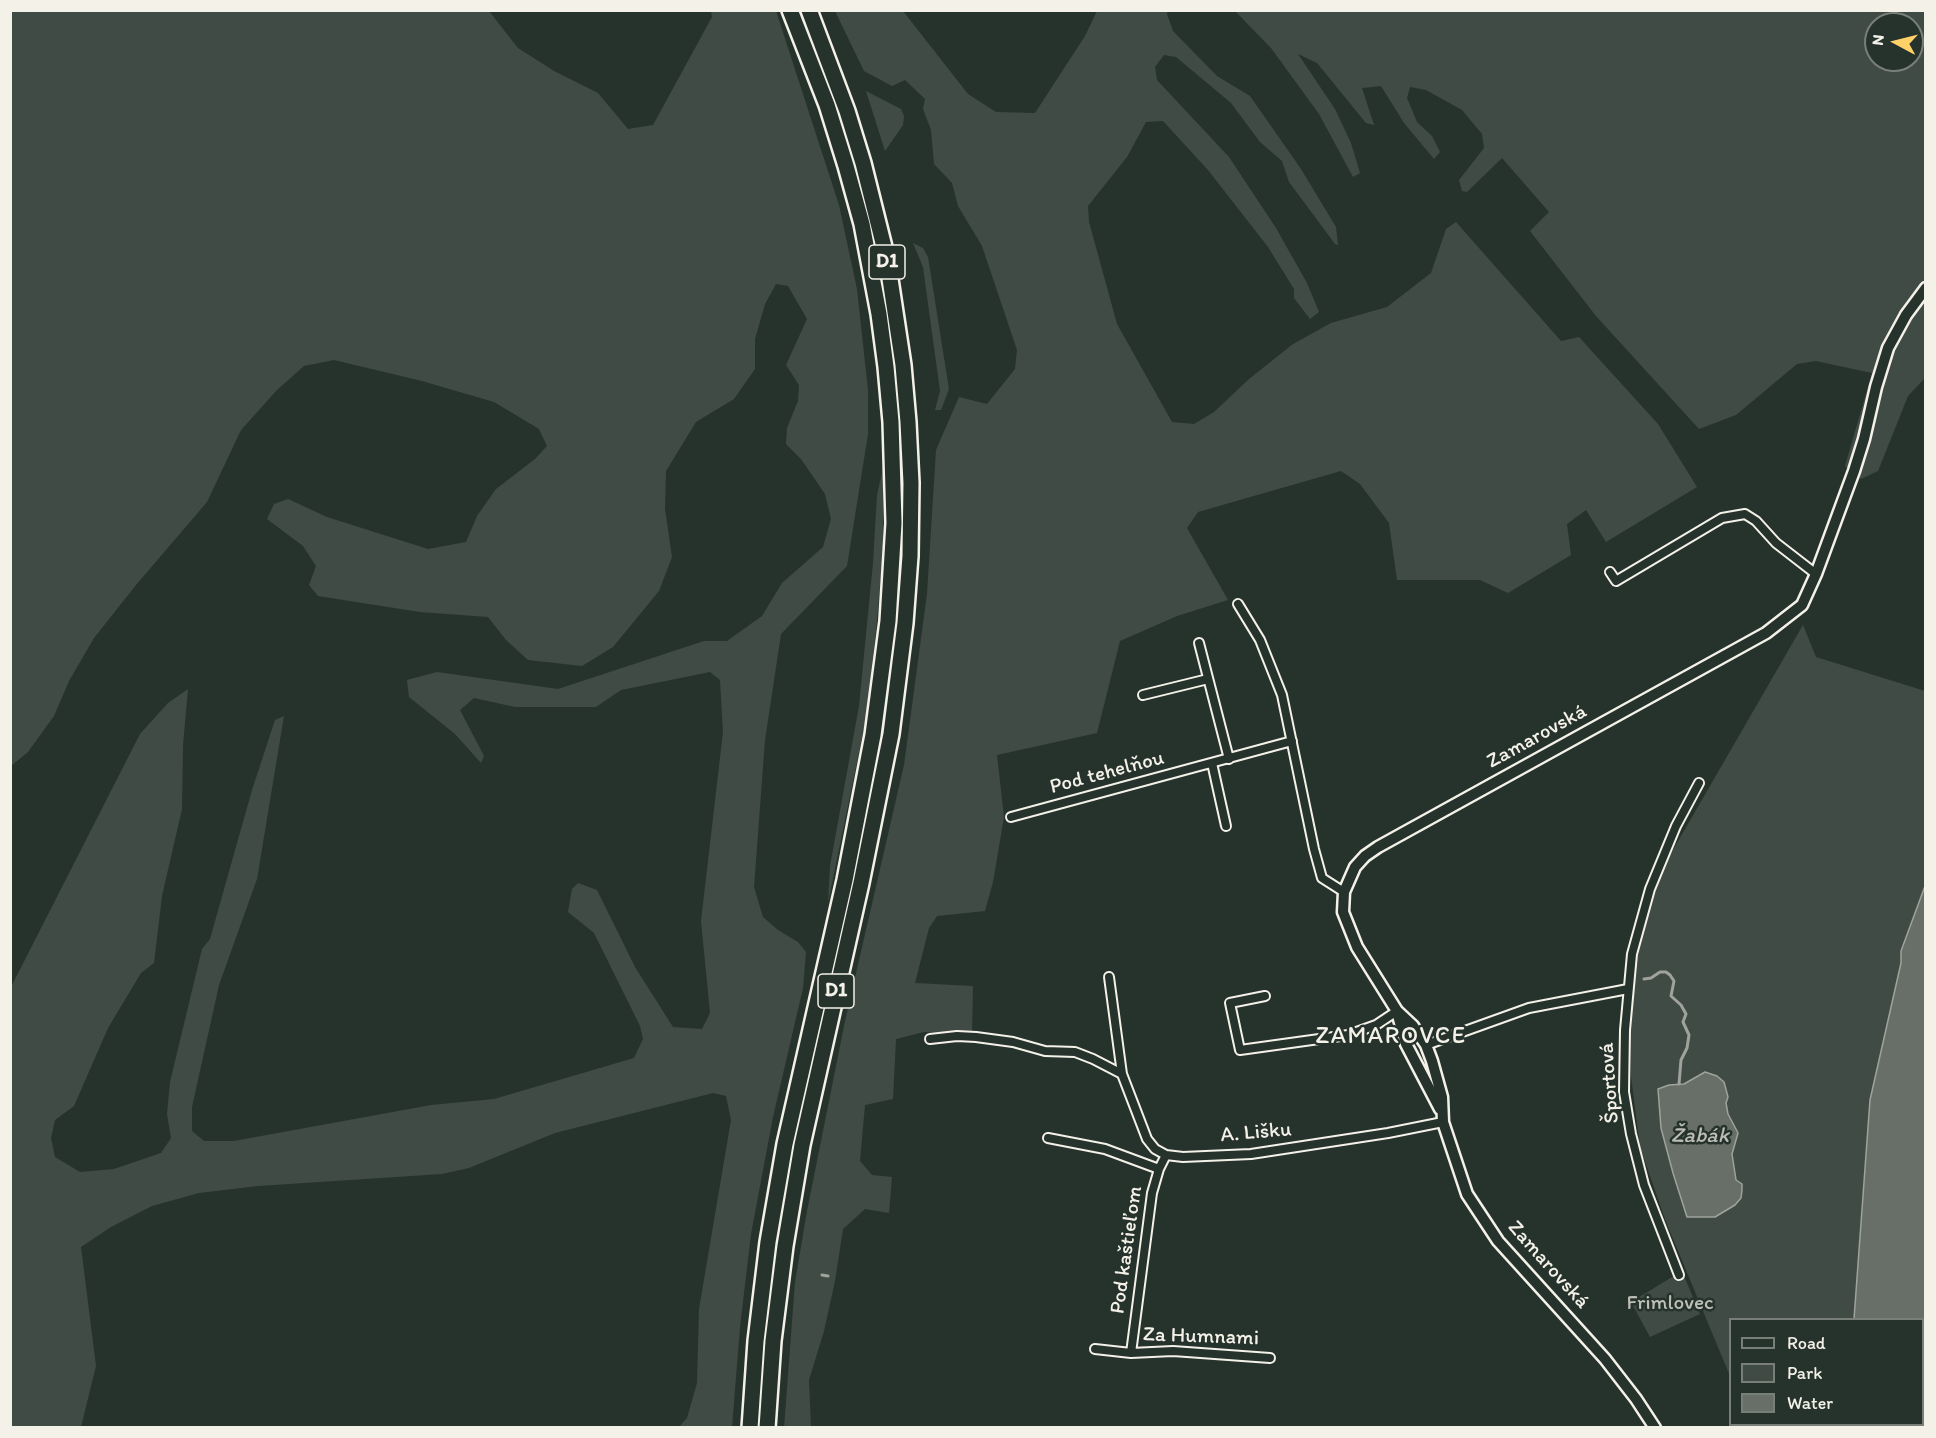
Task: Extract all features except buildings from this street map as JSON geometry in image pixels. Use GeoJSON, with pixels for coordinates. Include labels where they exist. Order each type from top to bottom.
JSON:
{"type":"FeatureCollection","features":[{"type":"Feature","properties":{"kind":"highway","name":"D1"},"geometry":{"type":"LineString","coordinates":[[750,1428],[756,1341],[768,1242],[785,1144],[845,880],[873,735],[888,621],[894,523],[891,422],[887,378],[879,314],[862,225],[827,105],[790,10]]}},
{"type":"Feature","properties":{"kind":"highway","name":"D1"},"geometry":{"type":"LineString","coordinates":[[767,1428],[785,1246],[802,1145],[861,883],[891,734],[905,623],[910,556],[911,483],[908,422],[903,365],[887,260],[864,163],[848,111],[808,10]]}},
{"type":"Feature","properties":{"kind":"main road","name":"Zamarovská"},"geometry":{"type":"LineString","coordinates":[[1655,1428],[1605,1359],[1498,1241],[1467,1194],[1442,1117],[1406,1044],[1396,1011],[1350,933],[1343,912],[1344,892],[1355,867],[1378,847],[1766,633],[1802,604],[1816,574],[1864,439],[1888,348],[1906,315],[1926,288]]}},
{"type":"Feature","properties":{"kind":"main road","name":"Zamarovská"},"geometry":{"type":"LineString","coordinates":[[1396,1011],[1413,1026],[1426,1046],[1437,1074],[1442,1097],[1442,1117]]}},
{"type":"Feature","properties":{"kind":"street"},"geometry":{"type":"LineString","coordinates":[[1610,572],[1616,581],[1722,518],[1745,514],[1756,521],[1776,543],[1816,574]]}},
{"type":"Feature","properties":{"kind":"street"},"geometry":{"type":"LineString","coordinates":[[1238,604],[1260,640],[1282,695],[1322,878],[1344,892]]}},
{"type":"Feature","properties":{"kind":"street"},"geometry":{"type":"LineString","coordinates":[[1199,643],[1229,759]]}},
{"type":"Feature","properties":{"kind":"street"},"geometry":{"type":"LineString","coordinates":[[1143,695],[1208,679]]}},
{"type":"Feature","properties":{"kind":"street","name":"Pod tehelňou"},"geometry":{"type":"LineString","coordinates":[[1011,817],[1292,741]]}},
{"type":"Feature","properties":{"kind":"street"},"geometry":{"type":"LineString","coordinates":[[1212,763],[1226,826]]}},
{"type":"Feature","properties":{"kind":"street","name":"Športová"},"geometry":{"type":"LineString","coordinates":[[1679,1275],[1644,1185],[1625,1101],[1625,1030],[1632,954],[1650,889],[1676,826],[1700,783]]}},
{"type":"Feature","properties":{"kind":"street"},"geometry":{"type":"LineString","coordinates":[[1109,977],[1122,1074],[1147,1139],[1155,1149],[1166,1155]]}},
{"type":"Feature","properties":{"kind":"street"},"geometry":{"type":"LineString","coordinates":[[1426,1046],[1529,1008],[1628,989]]}},
{"type":"Feature","properties":{"kind":"street"},"geometry":{"type":"LineString","coordinates":[[1265,996],[1230,1003],[1240,1050],[1348,1035],[1376,1025],[1396,1011]]}},
{"type":"Feature","properties":{"kind":"street"},"geometry":{"type":"LineString","coordinates":[[930,1038],[976,1036],[1013,1041],[1045,1051],[1075,1052],[1122,1074]]}},
{"type":"Feature","properties":{"kind":"street","name":"A. Lišku"},"geometry":{"type":"LineString","coordinates":[[1166,1155],[1183,1157],[1251,1154],[1388,1133],[1442,1117]]}},
{"type":"Feature","properties":{"kind":"street"},"geometry":{"type":"LineString","coordinates":[[1048,1138],[1105,1149],[1159,1169]]}},
{"type":"Feature","properties":{"kind":"street","name":"Pod kaštieľom"},"geometry":{"type":"LineString","coordinates":[[1131,1353],[1152,1193],[1166,1155]]}},
{"type":"Feature","properties":{"kind":"street","name":"Za Humnami"},"geometry":{"type":"LineString","coordinates":[[1095,1349],[1131,1353],[1173,1351],[1270,1358]]}},
{"type":"Feature","properties":{"kind":"green space"},"geometry":{"type":"Polygon","coordinates":[[[11,10],[489,11],[518,48],[554,71],[598,93],[628,129],[653,125],[712,17],[711,11],[776,11],[839,205],[857,289],[868,390],[868,434],[847,566],[781,634],[765,740],[754,887],[763,917],[778,930],[798,942],[806,952],[803,988],[773,1117],[751,1234],[740,1327],[732,1427],[679,1427],[687,1418],[697,1383],[699,1309],[731,1120],[726,1096],[713,1093],[555,1133],[469,1168],[442,1174],[258,1186],[199,1193],[152,1206],[111,1227],[81,1247],[96,1366],[81,1427],[11,1427],[11,987],[140,734],[168,703],[188,689],[183,745],[182,809],[162,896],[154,963],[141,973],[108,1028],[74,1106],[55,1120],[51,1138],[55,1157],[80,1172],[114,1169],[161,1153],[171,1138],[167,1114],[170,1082],[202,949],[210,939],[252,790],[275,720],[284,716],[257,879],[219,985],[192,1107],[192,1131],[204,1141],[234,1141],[431,1105],[494,1099],[634,1058],[643,1039],[640,1026],[594,933],[568,912],[572,889],[578,883],[597,890],[635,967],[673,1027],[702,1029],[710,1013],[701,921],[723,732],[720,680],[710,672],[621,690],[596,707],[515,707],[474,698],[460,710],[484,756],[481,763],[455,734],[409,697],[407,680],[437,672],[558,689],[704,641],[727,641],[762,616],[782,583],[823,547],[831,519],[825,494],[801,459],[786,444],[787,428],[798,401],[799,385],[786,365],[807,319],[788,286],[776,284],[765,304],[755,339],[755,369],[734,399],[696,422],[666,471],[665,509],[672,557],[659,591],[613,647],[582,666],[528,660],[506,640],[488,617],[420,612],[318,596],[309,585],[316,566],[303,546],[267,519],[274,504],[288,499],[327,517],[428,549],[466,542],[477,516],[496,489],[535,459],[547,446],[539,429],[494,402],[422,381],[334,360],[304,366],[277,390],[241,430],[207,502],[94,638],[69,681],[54,716],[28,752],[11,766],[11,10]]]}},
{"type":"Feature","properties":{"kind":"green space"},"geometry":{"type":"Polygon","coordinates":[[[835,11],[903,11],[968,94],[996,112],[1035,113],[1085,36],[1097,11],[1168,11],[1173,31],[1217,76],[1250,96],[1301,169],[1336,227],[1338,245],[1289,182],[1282,161],[1260,142],[1231,103],[1176,57],[1164,55],[1155,67],[1157,80],[1229,157],[1276,228],[1307,283],[1319,312],[1310,319],[1294,298],[1294,289],[1268,247],[1208,170],[1163,121],[1146,122],[1127,157],[1088,206],[1089,222],[1117,324],[1172,422],[1194,424],[1214,412],[1249,379],[1293,344],[1331,323],[1387,307],[1431,273],[1446,229],[1456,222],[1561,341],[1579,337],[1658,424],[1697,487],[1606,542],[1586,510],[1567,524],[1571,555],[1508,593],[1480,580],[1397,580],[1389,523],[1360,484],[1341,471],[1198,512],[1187,528],[1228,600],[1177,616],[1120,641],[1097,733],[997,755],[1004,817],[993,882],[985,911],[937,916],[929,928],[915,983],[973,986],[972,1034],[924,1032],[896,1039],[893,1099],[865,1105],[860,1161],[872,1175],[892,1177],[889,1213],[865,1209],[843,1229],[824,1331],[809,1380],[811,1427],[784,1428],[795,1282],[807,1211],[845,1021],[904,765],[927,594],[936,450],[959,397],[987,404],[1015,369],[1017,350],[982,246],[958,206],[952,183],[934,164],[931,130],[923,109],[925,99],[905,80],[892,86],[864,71],[835,11]]]}},
{"type":"Feature","properties":{"kind":"green space"},"geometry":{"type":"Polygon","coordinates":[[[1235,11],[1925,11],[1925,378],[1908,396],[1878,471],[1861,479],[1845,466],[1872,373],[1816,361],[1797,364],[1736,415],[1699,429],[1596,316],[1530,231],[1549,212],[1502,158],[1467,192],[1462,191],[1459,180],[1484,148],[1482,134],[1462,110],[1426,90],[1410,87],[1407,98],[1417,122],[1432,136],[1440,152],[1434,159],[1404,123],[1381,86],[1362,88],[1374,125],[1366,123],[1317,63],[1298,54],[1335,109],[1351,143],[1360,173],[1353,177],[1319,114],[1271,48],[1235,11]]]}},
{"type":"Feature","properties":{"kind":"green space"},"geometry":{"type":"Polygon","coordinates":[[[866,91],[901,109],[904,116],[903,125],[885,151],[866,91]]]}},
{"type":"Feature","properties":{"kind":"green space"},"geometry":{"type":"Polygon","coordinates":[[[913,243],[923,248],[928,257],[949,389],[941,410],[935,410],[940,391],[923,267],[913,243]]]}},
{"type":"Feature","properties":{"kind":"green space"},"geometry":{"type":"Polygon","coordinates":[[[883,468],[883,551],[866,718],[828,903],[830,866],[859,706],[877,495],[883,468]]]}},
{"type":"Feature","properties":{"kind":"green space"},"geometry":{"type":"Polygon","coordinates":[[[1803,625],[1816,657],[1925,691],[1925,886],[1901,951],[1901,963],[1870,1100],[1854,1318],[1729,1318],[1729,1374],[1666,1222],[1640,1147],[1631,1076],[1632,964],[1655,881],[1803,625]]]}},
{"type":"Feature","properties":{"kind":"green space","name":"Frimlovec"},"geometry":{"type":"Polygon","coordinates":[[[1682,1271],[1700,1314],[1650,1337],[1631,1302],[1682,1271]]]}},
{"type":"Feature","properties":{"kind":"water"},"geometry":{"type":"Polygon","coordinates":[[[1925,886],[1925,1427],[1860,1427],[1924,1426],[1924,1318],[1854,1318],[1870,1100],[1901,963],[1901,951],[1925,886]]]}},
{"type":"Feature","properties":{"kind":"water","name":"Žabák"},"geometry":{"type":"Polygon","coordinates":[[[1705,1072],[1717,1076],[1724,1082],[1728,1097],[1726,1103],[1728,1114],[1738,1133],[1732,1154],[1736,1180],[1742,1184],[1742,1190],[1741,1198],[1735,1205],[1715,1217],[1687,1217],[1661,1128],[1658,1089],[1669,1085],[1684,1084],[1705,1072]]]}},
{"type":"Feature","properties":{"kind":"waterway"},"geometry":{"type":"LineString","coordinates":[[1644,979],[1651,978],[1660,972],[1670,975],[1674,981],[1671,996],[1681,1005],[1686,1014],[1683,1022],[1689,1035],[1687,1048],[1681,1060],[1679,1084]]}},
{"type":"Feature","properties":{"kind":"waterway"},"geometry":{"type":"LineString","coordinates":[[822,1275],[828,1276]]}},
{"type":"Feature","properties":{"kind":"district","name":"ZAMAROVCE"},"geometry":{"type":"Point","coordinates":[1391,1037]}}]}
